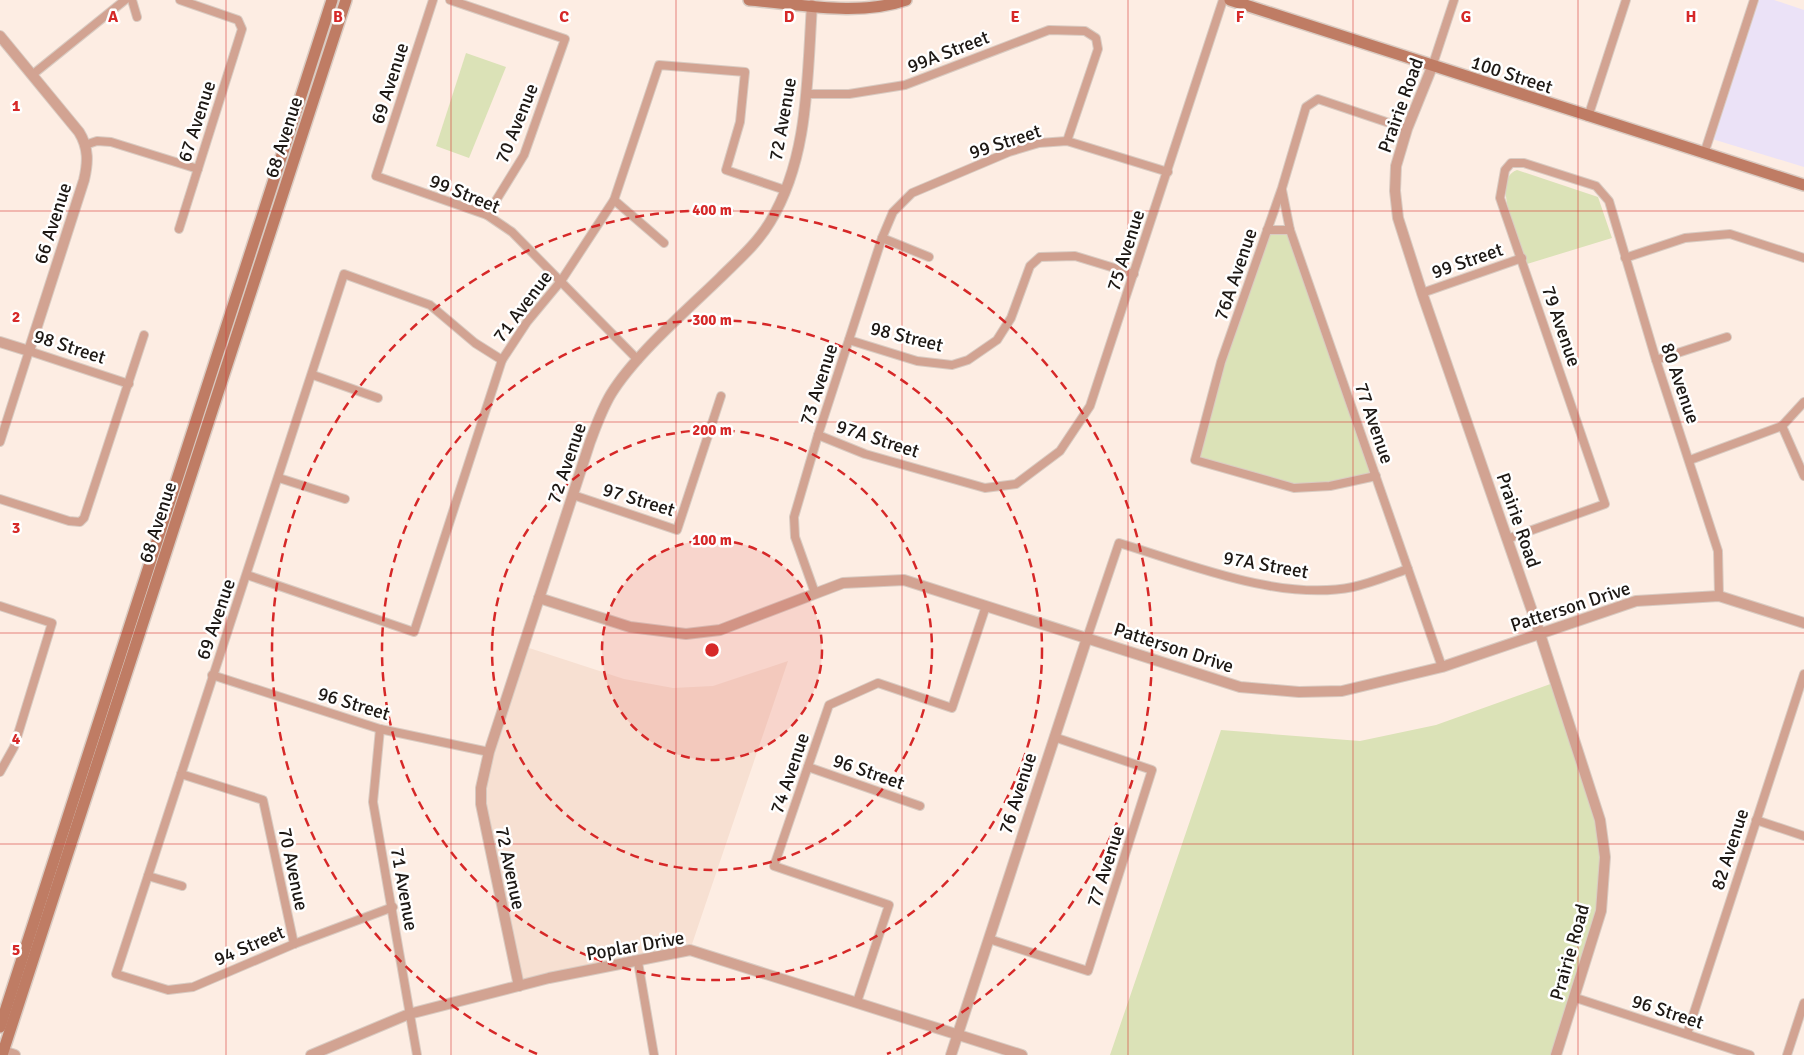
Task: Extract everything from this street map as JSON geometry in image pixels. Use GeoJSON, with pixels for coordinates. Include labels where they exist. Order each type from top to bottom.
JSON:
{"type":"FeatureCollection","features":[{"type":"Feature","properties":{"kind":"main road","name":"68 Avenue"},"geometry":{"type":"LineString","coordinates":[[0,1027],[332,0]]}},
{"type":"Feature","properties":{"kind":"main road","name":"68 Avenue"},"geometry":{"type":"LineString","coordinates":[[2,1052],[346,0]]}},
{"type":"Feature","properties":{"kind":"main road"},"geometry":{"type":"LineString","coordinates":[[749,0],[872,8],[906,0]]}},
{"type":"Feature","properties":{"kind":"main road","name":"100 Street"},"geometry":{"type":"LineString","coordinates":[[1230,0],[1432,67],[1804,185]]}},
{"type":"Feature","properties":{"kind":"main road","name":"100 Street"},"geometry":{"type":"LineString","coordinates":[[1785,180],[1804,190]]}},
{"type":"Feature","properties":{"kind":"street"},"geometry":{"type":"LineString","coordinates":[[32,75],[125,0]]}},
{"type":"Feature","properties":{"kind":"street"},"geometry":{"type":"LineString","coordinates":[[132,0],[137,18]]}},
{"type":"Feature","properties":{"kind":"street","name":"67 Avenue"},"geometry":{"type":"LineString","coordinates":[[179,229],[241,35],[241,24],[232,17],[180,0]]}},
{"type":"Feature","properties":{"kind":"street","name":"69 Avenue"},"geometry":{"type":"LineString","coordinates":[[376,176],[433,0]]}},
{"type":"Feature","properties":{"kind":"street","name":"70 Avenue"},"geometry":{"type":"LineString","coordinates":[[450,0],[565,38],[524,155],[487,215]]}},
{"type":"Feature","properties":{"kind":"street","name":"75 Avenue"},"geometry":{"type":"LineString","coordinates":[[1016,484],[1060,451],[1090,406],[1223,0]]}},
{"type":"Feature","properties":{"kind":"street","name":"Prairie Road"},"geometry":{"type":"LineString","coordinates":[[1454,0],[1396,166],[1395,191],[1398,218],[1422,293],[1540,634],[1600,820],[1605,857],[1601,911],[1576,998],[1556,1055]]}},
{"type":"Feature","properties":{"kind":"street"},"geometry":{"type":"LineString","coordinates":[[1588,117],[1626,0]]}},
{"type":"Feature","properties":{"kind":"street"},"geometry":{"type":"LineString","coordinates":[[1704,154],[1754,0]]}},
{"type":"Feature","properties":{"kind":"street","name":"72 Avenue"},"geometry":{"type":"LineString","coordinates":[[518,986],[482,812],[481,788],[489,752],[590,442],[604,408],[612,394],[638,360],[760,237],[779,206],[800,136],[806,94],[812,5]]}},
{"type":"Feature","properties":{"kind":"street","name":"99A Street"},"geometry":{"type":"LineString","coordinates":[[806,94],[849,94],[905,85],[1049,30],[1085,31],[1096,38],[1098,49],[1067,141]]}},
{"type":"Feature","properties":{"kind":"street","name":"66 Avenue"},"geometry":{"type":"LineString","coordinates":[[0,36],[79,132],[85,145],[87,163],[84,180],[0,442]]}},
{"type":"Feature","properties":{"kind":"street","name":"71 Avenue"},"geometry":{"type":"LineString","coordinates":[[247,576],[414,632],[502,360],[527,322],[562,281],[614,200],[659,65],[745,72],[740,122],[726,170],[785,190]]}},
{"type":"Feature","properties":{"kind":"street","name":"76A Avenue"},"geometry":{"type":"LineString","coordinates":[[1376,476],[1330,486],[1294,488],[1195,460],[1221,362],[1282,188],[1306,107],[1318,99],[1408,129]]}},
{"type":"Feature","properties":{"kind":"street","name":"99 Street"},"geometry":{"type":"LineString","coordinates":[[912,194],[1009,152],[1039,143],[1067,141],[1168,172]]}},
{"type":"Feature","properties":{"kind":"street"},"geometry":{"type":"LineString","coordinates":[[85,145],[110,142],[198,169]]}},
{"type":"Feature","properties":{"kind":"street","name":"79 Avenue"},"geometry":{"type":"LineString","coordinates":[[1507,539],[1604,504],[1522,258],[1500,198],[1505,170],[1514,163],[1524,163],[1596,186]]}},
{"type":"Feature","properties":{"kind":"street","name":"99 Street"},"geometry":{"type":"LineString","coordinates":[[376,176],[487,215],[512,232],[638,360]]}},
{"type":"Feature","properties":{"kind":"street","name":"80 Avenue"},"geometry":{"type":"LineString","coordinates":[[1596,186],[1609,201],[1656,360],[1718,551],[1720,596]]}},
{"type":"Feature","properties":{"kind":"street","name":"77 Avenue"},"geometry":{"type":"LineString","coordinates":[[1282,188],[1290,230],[1442,668]]}},
{"type":"Feature","properties":{"kind":"street","name":"73 Avenue"},"geometry":{"type":"LineString","coordinates":[[816,593],[795,537],[794,517],[818,435],[882,238],[893,212],[912,194]]}},
{"type":"Feature","properties":{"kind":"street"},"geometry":{"type":"LineString","coordinates":[[614,200],[664,242]]}},
{"type":"Feature","properties":{"kind":"street"},"geometry":{"type":"LineString","coordinates":[[1268,230],[1290,230]]}},
{"type":"Feature","properties":{"kind":"street"},"geometry":{"type":"LineString","coordinates":[[1625,258],[1685,238],[1730,234],[1804,258]]}},
{"type":"Feature","properties":{"kind":"street"},"geometry":{"type":"LineString","coordinates":[[882,238],[929,257]]}},
{"type":"Feature","properties":{"kind":"street","name":"98 Street"},"geometry":{"type":"LineString","coordinates":[[849,340],[918,361],[952,365],[968,360],[997,340],[1011,318],[1030,266],[1040,257],[1075,256],[1134,274]]}},
{"type":"Feature","properties":{"kind":"street","name":"99 Street"},"geometry":{"type":"LineString","coordinates":[[1422,293],[1522,258]]}},
{"type":"Feature","properties":{"kind":"street","name":"69 Avenue"},"geometry":{"type":"LineString","coordinates":[[116,974],[212,676],[313,375],[344,274],[430,305],[475,343],[502,360]]}},
{"type":"Feature","properties":{"kind":"street"},"geometry":{"type":"LineString","coordinates":[[0,499],[69,521],[80,522],[87,513],[144,335]]}},
{"type":"Feature","properties":{"kind":"street"},"geometry":{"type":"LineString","coordinates":[[1656,360],[1727,337]]}},
{"type":"Feature","properties":{"kind":"street","name":"98 Street"},"geometry":{"type":"LineString","coordinates":[[0,342],[129,384]]}},
{"type":"Feature","properties":{"kind":"street"},"geometry":{"type":"LineString","coordinates":[[313,375],[378,398]]}},
{"type":"Feature","properties":{"kind":"street","name":"97 Street"},"geometry":{"type":"LineString","coordinates":[[573,495],[677,530],[721,396]]}},
{"type":"Feature","properties":{"kind":"street"},"geometry":{"type":"LineString","coordinates":[[1690,460],[1782,426],[1804,402]]}},
{"type":"Feature","properties":{"kind":"street"},"geometry":{"type":"LineString","coordinates":[[1782,426],[1804,476]]}},
{"type":"Feature","properties":{"kind":"street","name":"97A Street"},"geometry":{"type":"LineString","coordinates":[[818,435],[865,454],[985,488],[1016,484]]}},
{"type":"Feature","properties":{"kind":"street"},"geometry":{"type":"LineString","coordinates":[[279,478],[345,499]]}},
{"type":"Feature","properties":{"kind":"street","name":"97A Street"},"geometry":{"type":"LineString","coordinates":[[1119,543],[1240,580],[1304,590],[1353,587],[1408,569]]}},
{"type":"Feature","properties":{"kind":"street","name":"76 Avenue"},"geometry":{"type":"LineString","coordinates":[[950,1055],[1119,543]]}},
{"type":"Feature","properties":{"kind":"street","name":"Patterson Drive"},"geometry":{"type":"LineString","coordinates":[[539,598],[630,627],[686,634],[720,630],[843,582],[904,580],[1240,687],[1299,692],[1342,691],[1442,668],[1636,601],[1720,596],[1804,623]]}},
{"type":"Feature","properties":{"kind":"street"},"geometry":{"type":"LineString","coordinates":[[0,606],[52,623],[14,747],[0,772]]}},
{"type":"Feature","properties":{"kind":"street","name":"74 Avenue"},"geometry":{"type":"LineString","coordinates":[[857,1002],[890,905],[774,866],[829,705],[878,683],[952,708],[986,606]]}},
{"type":"Feature","properties":{"kind":"street","name":"82 Avenue"},"geometry":{"type":"LineString","coordinates":[[1687,1034],[1804,674]]}},
{"type":"Feature","properties":{"kind":"street","name":"96 Street"},"geometry":{"type":"LineString","coordinates":[[212,676],[380,729],[489,752]]}},
{"type":"Feature","properties":{"kind":"street","name":"71 Avenue"},"geometry":{"type":"LineString","coordinates":[[380,729],[373,802],[393,907],[417,1055]]}},
{"type":"Feature","properties":{"kind":"street","name":"77 Avenue"},"geometry":{"type":"LineString","coordinates":[[989,939],[1088,971],[1152,770],[1054,737]]}},
{"type":"Feature","properties":{"kind":"street","name":"96 Street"},"geometry":{"type":"LineString","coordinates":[[808,768],[920,806]]}},
{"type":"Feature","properties":{"kind":"street","name":"70 Avenue"},"geometry":{"type":"LineString","coordinates":[[181,774],[263,800],[294,944]]}},
{"type":"Feature","properties":{"kind":"street"},"geometry":{"type":"LineString","coordinates":[[1756,820],[1804,836]]}},
{"type":"Feature","properties":{"kind":"street"},"geometry":{"type":"LineString","coordinates":[[148,876],[182,886]]}},
{"type":"Feature","properties":{"kind":"street","name":"94 Street"},"geometry":{"type":"LineString","coordinates":[[116,974],[168,990],[193,987],[294,944],[393,907]]}},
{"type":"Feature","properties":{"kind":"street","name":"Poplar Drive"},"geometry":{"type":"LineString","coordinates":[[311,1055],[409,1014],[548,978],[638,962],[690,950],[1022,1055]]}},
{"type":"Feature","properties":{"kind":"street"},"geometry":{"type":"LineString","coordinates":[[638,962],[654,1055]]}},
{"type":"Feature","properties":{"kind":"street","name":"96 Street"},"geometry":{"type":"LineString","coordinates":[[1576,998],[1750,1055]]}},
{"type":"Feature","properties":{"kind":"street"},"geometry":{"type":"LineString","coordinates":[[1787,1055],[1804,1003]]}},
{"type":"Feature","properties":{"kind":"street"},"geometry":{"type":"LineString","coordinates":[[2,1052],[16,1055]]}},
{"type":"Feature","properties":{"kind":"shaded area"},"geometry":{"type":"Polygon","coordinates":[[[1754,0],[1774,0],[1804,10],[1804,167],[1709,138],[1754,0]]]}},
{"type":"Feature","properties":{"kind":"shaded area"},"geometry":{"type":"Polygon","coordinates":[[[523,646],[624,679],[673,688],[713,686],[788,661],[690,950],[519,986],[481,788],[523,646]]]}},
{"type":"Feature","properties":{"kind":"green space"},"geometry":{"type":"Polygon","coordinates":[[[466,53],[506,67],[469,158],[436,146],[466,53]]]}},
{"type":"Feature","properties":{"kind":"green space"},"geometry":{"type":"Polygon","coordinates":[[[1517,170],[1598,197],[1612,238],[1527,264],[1506,199],[1506,186],[1509,176],[1517,170]]]}},
{"type":"Feature","properties":{"kind":"green space"},"geometry":{"type":"Polygon","coordinates":[[[1267,230],[1290,230],[1376,476],[1294,488],[1195,460],[1267,230]]]}},
{"type":"Feature","properties":{"kind":"green space"},"geometry":{"type":"Polygon","coordinates":[[[1556,682],[1600,822],[1603,868],[1597,939],[1558,1055],[1110,1055],[1221,730],[1360,741],[1436,725],[1556,682]]]}}]}
